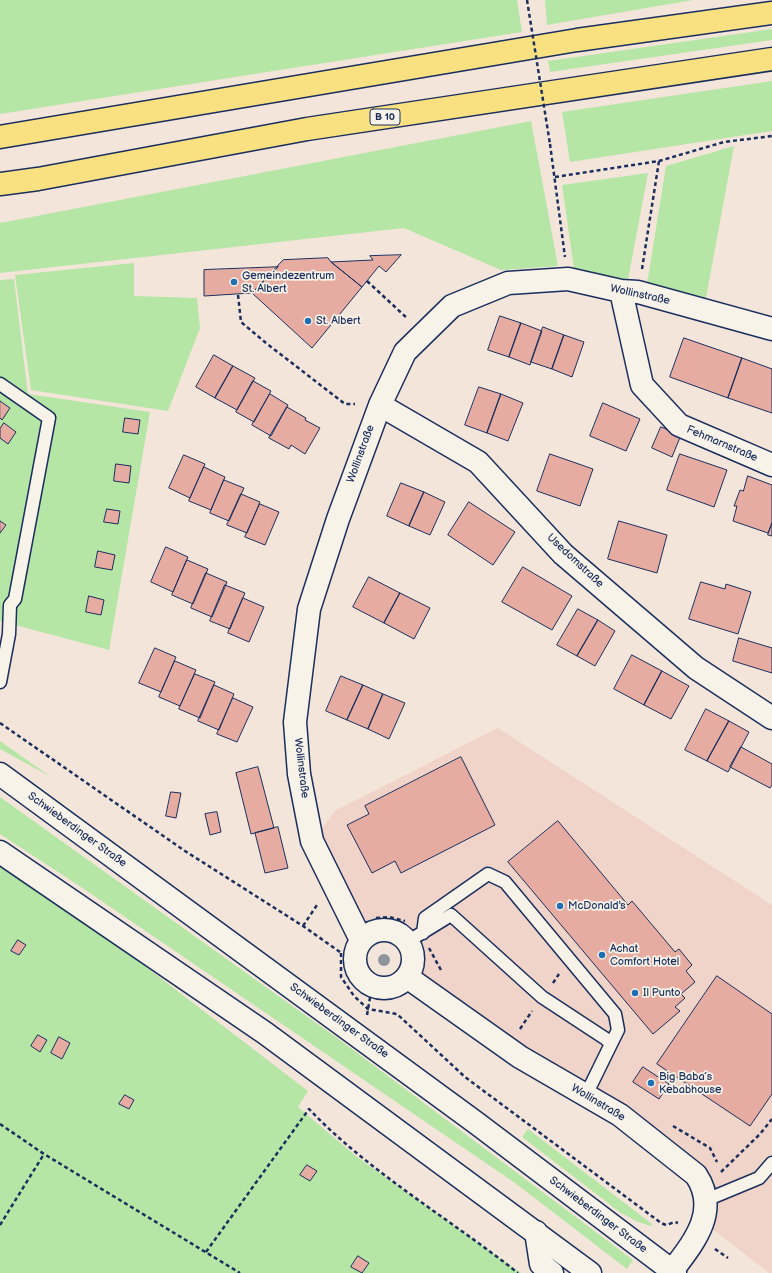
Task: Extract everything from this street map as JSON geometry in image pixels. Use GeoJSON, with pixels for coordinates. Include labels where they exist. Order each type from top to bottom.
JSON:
{"type":"FeatureCollection","features":[{"type":"Feature","properties":{"kind":"highway"},"geometry":{"type":"LineString","coordinates":[[0,137],[577,40],[772,13]]}},
{"type":"Feature","properties":{"kind":"highway","name":"B 10"},"geometry":{"type":"LineString","coordinates":[[0,184],[38,179],[307,129],[772,59]]}},
{"type":"Feature","properties":{"kind":"street","name":"Wollinstraße"},"geometry":{"type":"LineString","coordinates":[[361,940],[312,841],[299,774],[295,722],[309,609],[338,519],[380,405],[405,352],[452,306],[508,283],[568,279],[630,292],[772,328]]}},
{"type":"Feature","properties":{"kind":"street","name":"Fehmarnstraße"},"geometry":{"type":"LineString","coordinates":[[630,292],[642,385],[679,425],[772,465]]}},
{"type":"Feature","properties":{"kind":"street","name":"Usedomstraße"},"geometry":{"type":"LineString","coordinates":[[380,405],[478,462],[563,554],[696,668],[772,718]]}},
{"type":"Feature","properties":{"kind":"street","name":"Schwieberdinger Straße"},"geometry":{"type":"LineString","coordinates":[[0,774],[468,1117],[672,1272]]}},
{"type":"Feature","properties":{"kind":"street"},"geometry":{"type":"LineString","coordinates":[[0,852],[265,1033],[395,1128],[455,1175],[536,1232],[590,1273]]}},
{"type":"Feature","properties":{"kind":"street"},"geometry":{"type":"LineString","coordinates":[[382,929],[415,937],[412,967],[407,977],[397,985],[385,988],[372,986],[360,977],[347,958],[355,951],[361,940],[369,933],[382,929]]}},
{"type":"Feature","properties":{"kind":"street","name":"Wollinstraße"},"geometry":{"type":"LineString","coordinates":[[407,977],[520,1058],[620,1115],[696,1175],[704,1187],[706,1200],[703,1222],[696,1236],[672,1272]]}},
{"type":"Feature","properties":{"kind":"street"},"geometry":{"type":"LineString","coordinates":[[536,1232],[541,1264],[552,1273]]}},
{"type":"Feature","properties":{"kind":"lane"},"geometry":{"type":"LineString","coordinates":[[0,384],[49,418],[15,599],[5,602],[9,634],[0,682]]}},
{"type":"Feature","properties":{"kind":"lane"},"geometry":{"type":"LineString","coordinates":[[415,937],[425,918],[488,874],[504,882],[615,1014],[618,1030],[586,1095]]}},
{"type":"Feature","properties":{"kind":"lane"},"geometry":{"type":"LineString","coordinates":[[415,937],[451,915],[542,997],[611,1044]]}},
{"type":"Feature","properties":{"kind":"lane"},"geometry":{"type":"LineString","coordinates":[[706,1200],[759,1178],[772,1163]]}},
{"type":"Feature","properties":{"kind":"path"},"geometry":{"type":"LineString","coordinates":[[527,0],[555,177],[568,279]]}},
{"type":"Feature","properties":{"kind":"path"},"geometry":{"type":"LineString","coordinates":[[555,177],[659,161],[724,142],[772,136]]}},
{"type":"Feature","properties":{"kind":"path"},"geometry":{"type":"LineString","coordinates":[[630,292],[659,161]]}},
{"type":"Feature","properties":{"kind":"path"},"geometry":{"type":"LineString","coordinates":[[367,281],[403,316]]}},
{"type":"Feature","properties":{"kind":"path"},"geometry":{"type":"LineString","coordinates":[[238,294],[241,322],[266,343],[345,404],[380,405]]}},
{"type":"Feature","properties":{"kind":"path"},"geometry":{"type":"LineString","coordinates":[[0,723],[185,851],[303,926],[347,958],[341,977],[354,996],[368,1009],[397,1014],[465,1077],[661,1223]]}},
{"type":"Feature","properties":{"kind":"path"},"geometry":{"type":"LineString","coordinates":[[368,1009],[372,986]]}},
{"type":"Feature","properties":{"kind":"path"},"geometry":{"type":"LineString","coordinates":[[206,1252],[309,1109],[328,1130],[518,1273]]}},
{"type":"Feature","properties":{"kind":"path"},"geometry":{"type":"LineString","coordinates":[[721,1172],[760,1134],[772,1119]]}},
{"type":"Feature","properties":{"kind":"path"},"geometry":{"type":"LineString","coordinates":[[0,1124],[44,1154],[240,1273]]}},
{"type":"Feature","properties":{"kind":"path"},"geometry":{"type":"LineString","coordinates":[[0,1225],[44,1154]]}},
{"type":"Feature","properties":{"kind":"shaded area"},"geometry":{"type":"Polygon","coordinates":[[[498,728],[772,905],[772,1273],[769,1273],[703,1222],[704,1187],[407,977],[412,967],[413,954],[407,942],[394,931],[382,929],[369,933],[312,841],[336,810],[498,728]]]}},
{"type":"Feature","properties":{"kind":"green space"},"geometry":{"type":"Polygon","coordinates":[[[0,0],[517,0],[522,32],[0,114],[0,0]]]}},
{"type":"Feature","properties":{"kind":"green space"},"geometry":{"type":"Polygon","coordinates":[[[545,0],[693,0],[547,25],[545,0]]]}},
{"type":"Feature","properties":{"kind":"green space"},"geometry":{"type":"Polygon","coordinates":[[[772,29],[772,40],[550,72],[548,61],[772,29]]]}},
{"type":"Feature","properties":{"kind":"green space"},"geometry":{"type":"Polygon","coordinates":[[[772,81],[772,131],[570,162],[562,112],[772,81]]]}},
{"type":"Feature","properties":{"kind":"green space"},"geometry":{"type":"Polygon","coordinates":[[[531,121],[558,266],[501,270],[404,228],[0,273],[0,223],[531,121]]]}},
{"type":"Feature","properties":{"kind":"green space"},"geometry":{"type":"Polygon","coordinates":[[[734,146],[705,303],[647,284],[666,166],[734,146]]]}},
{"type":"Feature","properties":{"kind":"green space"},"geometry":{"type":"Polygon","coordinates":[[[648,173],[628,280],[574,269],[562,185],[648,173]]]}},
{"type":"Feature","properties":{"kind":"green space"},"geometry":{"type":"Polygon","coordinates":[[[134,263],[134,296],[197,298],[200,328],[168,411],[31,390],[15,275],[134,263]]]}},
{"type":"Feature","properties":{"kind":"green space"},"geometry":{"type":"Polygon","coordinates":[[[14,279],[28,394],[150,412],[109,650],[0,621],[0,280],[14,279]]]}},
{"type":"Feature","properties":{"kind":"green space"},"geometry":{"type":"Polygon","coordinates":[[[0,741],[51,777],[0,749],[0,741]]]}},
{"type":"Feature","properties":{"kind":"green space"},"geometry":{"type":"Polygon","coordinates":[[[0,797],[340,1040],[633,1260],[627,1269],[515,1183],[84,889],[0,834],[0,797]]]}},
{"type":"Feature","properties":{"kind":"green space"},"geometry":{"type":"Polygon","coordinates":[[[0,855],[308,1091],[298,1107],[357,1157],[521,1273],[0,1273],[0,855]]]}},
{"type":"Feature","properties":{"kind":"green space"},"geometry":{"type":"Polygon","coordinates":[[[528,1129],[652,1224],[651,1226],[638,1222],[621,1213],[522,1137],[528,1129]]]}},
{"type":"Feature","properties":{"kind":"building"},"geometry":{"type":"Polygon","coordinates":[[[401,255],[386,272],[379,266],[362,287],[331,262],[373,260],[370,256],[401,255]]]}},
{"type":"Feature","properties":{"kind":"building","name":"St. Albert"},"geometry":{"type":"Polygon","coordinates":[[[328,258],[362,287],[312,348],[252,293],[283,260],[328,258]]]}},
{"type":"Feature","properties":{"kind":"building","name":"Gemeindezentrum St. Albert"},"geometry":{"type":"Polygon","coordinates":[[[278,267],[252,293],[204,296],[204,270],[278,267]]]}},
{"type":"Feature","properties":{"kind":"building"},"geometry":{"type":"Polygon","coordinates":[[[500,316],[521,323],[509,357],[488,350],[500,316]]]}},
{"type":"Feature","properties":{"kind":"building"},"geometry":{"type":"Polygon","coordinates":[[[521,323],[542,331],[530,365],[509,357],[521,323]]]}},
{"type":"Feature","properties":{"kind":"building"},"geometry":{"type":"Polygon","coordinates":[[[543,327],[564,335],[552,369],[531,362],[543,327]]]}},
{"type":"Feature","properties":{"kind":"building"},"geometry":{"type":"Polygon","coordinates":[[[564,335],[584,342],[572,377],[552,369],[564,335]]]}},
{"type":"Feature","properties":{"kind":"building"},"geometry":{"type":"Polygon","coordinates":[[[684,338],[742,358],[728,398],[670,377],[684,338]]]}},
{"type":"Feature","properties":{"kind":"building"},"geometry":{"type":"Polygon","coordinates":[[[214,355],[233,366],[215,398],[196,387],[214,355]]]}},
{"type":"Feature","properties":{"kind":"building"},"geometry":{"type":"Polygon","coordinates":[[[742,358],[772,369],[772,413],[728,398],[742,358]]]}},
{"type":"Feature","properties":{"kind":"building"},"geometry":{"type":"Polygon","coordinates":[[[233,366],[255,378],[237,410],[215,398],[233,366]]]}},
{"type":"Feature","properties":{"kind":"building"},"geometry":{"type":"Polygon","coordinates":[[[253,381],[271,391],[254,422],[236,412],[253,381]]]}},
{"type":"Feature","properties":{"kind":"building"},"geometry":{"type":"Polygon","coordinates":[[[479,387],[501,394],[487,433],[465,425],[479,387]]]}},
{"type":"Feature","properties":{"kind":"building"},"geometry":{"type":"Polygon","coordinates":[[[270,394],[288,405],[271,436],[252,425],[270,394]]]}},
{"type":"Feature","properties":{"kind":"building"},"geometry":{"type":"Polygon","coordinates":[[[501,394],[523,403],[508,441],[487,433],[501,394]]]}},
{"type":"Feature","properties":{"kind":"building"},"geometry":{"type":"Polygon","coordinates":[[[0,401],[10,408],[2,420],[0,418],[0,401]]]}},
{"type":"Feature","properties":{"kind":"building"},"geometry":{"type":"Polygon","coordinates":[[[603,403],[640,419],[626,451],[590,436],[603,403]]]}},
{"type":"Feature","properties":{"kind":"building"},"geometry":{"type":"Polygon","coordinates":[[[287,407],[306,418],[305,420],[320,428],[305,454],[291,445],[289,449],[269,438],[287,407]]]}},
{"type":"Feature","properties":{"kind":"building"},"geometry":{"type":"Polygon","coordinates":[[[125,418],[140,420],[138,434],[123,432],[125,418]]]}},
{"type":"Feature","properties":{"kind":"building"},"geometry":{"type":"Polygon","coordinates":[[[4,423],[16,432],[8,444],[0,438],[0,429],[4,423]]]}},
{"type":"Feature","properties":{"kind":"building"},"geometry":{"type":"Polygon","coordinates":[[[661,427],[681,435],[672,457],[652,448],[661,427]]]}},
{"type":"Feature","properties":{"kind":"building"},"geometry":{"type":"Polygon","coordinates":[[[550,454],[593,469],[580,506],[537,491],[550,454]]]}},
{"type":"Feature","properties":{"kind":"building"},"geometry":{"type":"Polygon","coordinates":[[[680,454],[727,470],[714,507],[667,490],[680,454]]]}},
{"type":"Feature","properties":{"kind":"building"},"geometry":{"type":"Polygon","coordinates":[[[184,455],[205,464],[190,498],[169,488],[184,455]]]}},
{"type":"Feature","properties":{"kind":"building"},"geometry":{"type":"Polygon","coordinates":[[[116,464],[131,466],[129,483],[114,481],[116,464]]]}},
{"type":"Feature","properties":{"kind":"building"},"geometry":{"type":"Polygon","coordinates":[[[204,467],[225,477],[211,510],[189,501],[204,467]]]}},
{"type":"Feature","properties":{"kind":"building"},"geometry":{"type":"Polygon","coordinates":[[[748,476],[772,485],[772,523],[768,533],[733,521],[737,506],[734,506],[740,490],[743,491],[748,476]]]}},
{"type":"Feature","properties":{"kind":"building"},"geometry":{"type":"Polygon","coordinates":[[[224,480],[244,488],[229,521],[210,513],[224,480]]]}},
{"type":"Feature","properties":{"kind":"building"},"geometry":{"type":"Polygon","coordinates":[[[401,483],[424,492],[409,526],[387,516],[401,483]]]}},
{"type":"Feature","properties":{"kind":"building"},"geometry":{"type":"Polygon","coordinates":[[[424,492],[445,502],[430,535],[409,526],[424,492]]]}},
{"type":"Feature","properties":{"kind":"building"},"geometry":{"type":"Polygon","coordinates":[[[241,494],[260,502],[247,533],[227,525],[241,494]]]}},
{"type":"Feature","properties":{"kind":"building"},"geometry":{"type":"Polygon","coordinates":[[[469,502],[515,532],[493,565],[448,535],[469,502]]]}},
{"type":"Feature","properties":{"kind":"building"},"geometry":{"type":"Polygon","coordinates":[[[260,504],[279,512],[265,545],[245,537],[260,504]]]}},
{"type":"Feature","properties":{"kind":"building"},"geometry":{"type":"Polygon","coordinates":[[[107,509],[120,511],[118,524],[104,522],[107,509]]]}},
{"type":"Feature","properties":{"kind":"building"},"geometry":{"type":"Polygon","coordinates":[[[0,521],[6,525],[0,533],[0,521]]]}},
{"type":"Feature","properties":{"kind":"building"},"geometry":{"type":"Polygon","coordinates":[[[619,521],[667,535],[657,573],[608,559],[619,521]]]}},
{"type":"Feature","properties":{"kind":"building"},"geometry":{"type":"Polygon","coordinates":[[[772,523],[772,536],[768,535],[772,523]]]}},
{"type":"Feature","properties":{"kind":"building"},"geometry":{"type":"Polygon","coordinates":[[[166,547],[188,557],[173,592],[151,582],[166,547]]]}},
{"type":"Feature","properties":{"kind":"building"},"geometry":{"type":"Polygon","coordinates":[[[98,551],[115,555],[112,570],[95,567],[98,551]]]}},
{"type":"Feature","properties":{"kind":"building"},"geometry":{"type":"Polygon","coordinates":[[[187,560],[208,569],[193,604],[172,595],[187,560]]]}},
{"type":"Feature","properties":{"kind":"building"},"geometry":{"type":"Polygon","coordinates":[[[523,567],[572,596],[552,630],[502,602],[523,567]]]}},
{"type":"Feature","properties":{"kind":"building"},"geometry":{"type":"Polygon","coordinates":[[[206,573],[227,582],[212,617],[191,608],[206,573]]]}},
{"type":"Feature","properties":{"kind":"building"},"geometry":{"type":"Polygon","coordinates":[[[369,577],[400,593],[384,623],[353,607],[369,577]]]}},
{"type":"Feature","properties":{"kind":"building"},"geometry":{"type":"Polygon","coordinates":[[[701,582],[725,589],[726,584],[751,592],[738,634],[689,619],[701,582]]]}},
{"type":"Feature","properties":{"kind":"building"},"geometry":{"type":"Polygon","coordinates":[[[225,585],[245,593],[230,629],[210,621],[225,585]]]}},
{"type":"Feature","properties":{"kind":"building"},"geometry":{"type":"Polygon","coordinates":[[[400,593],[430,608],[414,639],[384,623],[400,593]]]}},
{"type":"Feature","properties":{"kind":"building"},"geometry":{"type":"Polygon","coordinates":[[[89,596],[104,600],[101,615],[86,612],[89,596]]]}},
{"type":"Feature","properties":{"kind":"building"},"geometry":{"type":"Polygon","coordinates":[[[243,598],[264,607],[249,642],[228,633],[243,598]]]}},
{"type":"Feature","properties":{"kind":"building"},"geometry":{"type":"Polygon","coordinates":[[[578,609],[598,620],[577,656],[557,645],[578,609]]]}},
{"type":"Feature","properties":{"kind":"building"},"geometry":{"type":"Polygon","coordinates":[[[598,620],[615,631],[595,666],[577,656],[598,620]]]}},
{"type":"Feature","properties":{"kind":"building"},"geometry":{"type":"Polygon","coordinates":[[[739,638],[772,648],[772,673],[733,661],[739,638]]]}},
{"type":"Feature","properties":{"kind":"building"},"geometry":{"type":"Polygon","coordinates":[[[155,648],[176,657],[161,692],[139,683],[155,648]]]}},
{"type":"Feature","properties":{"kind":"building"},"geometry":{"type":"Polygon","coordinates":[[[632,655],[662,671],[644,705],[614,689],[632,655]]]}},
{"type":"Feature","properties":{"kind":"building"},"geometry":{"type":"Polygon","coordinates":[[[175,661],[196,670],[180,706],[159,697],[175,661]]]}},
{"type":"Feature","properties":{"kind":"building"},"geometry":{"type":"Polygon","coordinates":[[[662,671],[689,686],[671,719],[644,705],[662,671]]]}},
{"type":"Feature","properties":{"kind":"building"},"geometry":{"type":"Polygon","coordinates":[[[195,674],[215,682],[200,718],[179,709],[195,674]]]}},
{"type":"Feature","properties":{"kind":"building"},"geometry":{"type":"Polygon","coordinates":[[[341,676],[363,685],[347,720],[326,711],[341,676]]]}},
{"type":"Feature","properties":{"kind":"building"},"geometry":{"type":"Polygon","coordinates":[[[214,685],[234,694],[219,730],[198,721],[214,685]]]}},
{"type":"Feature","properties":{"kind":"building"},"geometry":{"type":"Polygon","coordinates":[[[363,685],[383,694],[368,729],[347,720],[363,685]]]}},
{"type":"Feature","properties":{"kind":"building"},"geometry":{"type":"Polygon","coordinates":[[[383,694],[405,703],[389,739],[368,729],[383,694]]]}},
{"type":"Feature","properties":{"kind":"building"},"geometry":{"type":"Polygon","coordinates":[[[233,698],[253,707],[237,742],[217,734],[233,698]]]}},
{"type":"Feature","properties":{"kind":"building"},"geometry":{"type":"Polygon","coordinates":[[[706,709],[729,721],[707,761],[685,750],[706,709]]]}},
{"type":"Feature","properties":{"kind":"building"},"geometry":{"type":"Polygon","coordinates":[[[729,721],[749,732],[728,772],[707,761],[729,721]]]}},
{"type":"Feature","properties":{"kind":"building"},"geometry":{"type":"Polygon","coordinates":[[[741,747],[772,764],[772,785],[770,788],[730,767],[741,747]]]}},
{"type":"Feature","properties":{"kind":"building"},"geometry":{"type":"Polygon","coordinates":[[[461,757],[495,825],[401,873],[395,861],[372,873],[347,825],[369,814],[365,806],[461,757]]]}},
{"type":"Feature","properties":{"kind":"building"},"geometry":{"type":"Polygon","coordinates":[[[258,767],[274,828],[251,834],[236,773],[258,767]]]}},
{"type":"Feature","properties":{"kind":"building"},"geometry":{"type":"Polygon","coordinates":[[[171,792],[181,793],[176,818],[166,816],[171,792]]]}},
{"type":"Feature","properties":{"kind":"building"},"geometry":{"type":"Polygon","coordinates":[[[217,812],[221,832],[210,835],[205,814],[217,812]]]}},
{"type":"Feature","properties":{"kind":"building"},"geometry":{"type":"Polygon","coordinates":[[[558,821],[628,905],[632,901],[675,952],[679,949],[692,965],[686,971],[695,982],[681,994],[685,998],[675,1007],[680,1011],[653,1034],[508,862],[558,821]]]}},
{"type":"Feature","properties":{"kind":"building"},"geometry":{"type":"Polygon","coordinates":[[[278,827],[288,868],[265,873],[255,833],[278,827]]]}},
{"type":"Feature","properties":{"kind":"building"},"geometry":{"type":"Polygon","coordinates":[[[18,940],[26,945],[19,955],[11,951],[18,940]]]}},
{"type":"Feature","properties":{"kind":"building"},"geometry":{"type":"Polygon","coordinates":[[[717,976],[772,1014],[772,1094],[750,1126],[657,1064],[717,976]]]}},
{"type":"Feature","properties":{"kind":"building"},"geometry":{"type":"Polygon","coordinates":[[[38,1035],[47,1040],[40,1052],[31,1046],[38,1035]]]}},
{"type":"Feature","properties":{"kind":"building"},"geometry":{"type":"Polygon","coordinates":[[[59,1037],[70,1043],[62,1059],[51,1053],[59,1037]]]}},
{"type":"Feature","properties":{"kind":"building","name":"Big Baba´s Kebabhouse"},"geometry":{"type":"Polygon","coordinates":[[[643,1067],[669,1084],[659,1099],[633,1082],[643,1067]]]}},
{"type":"Feature","properties":{"kind":"building"},"geometry":{"type":"Polygon","coordinates":[[[125,1095],[134,1100],[129,1109],[119,1104],[125,1095]]]}},
{"type":"Feature","properties":{"kind":"building"},"geometry":{"type":"Polygon","coordinates":[[[307,1165],[317,1171],[310,1181],[300,1175],[307,1165]]]}},
{"type":"Feature","properties":{"kind":"building"},"geometry":{"type":"Polygon","coordinates":[[[358,1256],[369,1263],[362,1273],[351,1267],[358,1256]]]}},
{"type":"Feature","properties":{"kind":"place","name":"Gemeindezentrum St. Albert"},"geometry":{"type":"Point","coordinates":[234,282]}},
{"type":"Feature","properties":{"kind":"place","name":"St. Albert"},"geometry":{"type":"Point","coordinates":[308,321]}},
{"type":"Feature","properties":{"kind":"place","name":"McDonald's"},"geometry":{"type":"Point","coordinates":[560,906]}},
{"type":"Feature","properties":{"kind":"place","name":"Achat Comfort Hotel"},"geometry":{"type":"Point","coordinates":[602,955]}},
{"type":"Feature","properties":{"kind":"place","name":"Il Punto"},"geometry":{"type":"Point","coordinates":[635,993]}},
{"type":"Feature","properties":{"kind":"place","name":"Big Baba´s Kebabhouse"},"geometry":{"type":"Point","coordinates":[651,1083]}}]}
